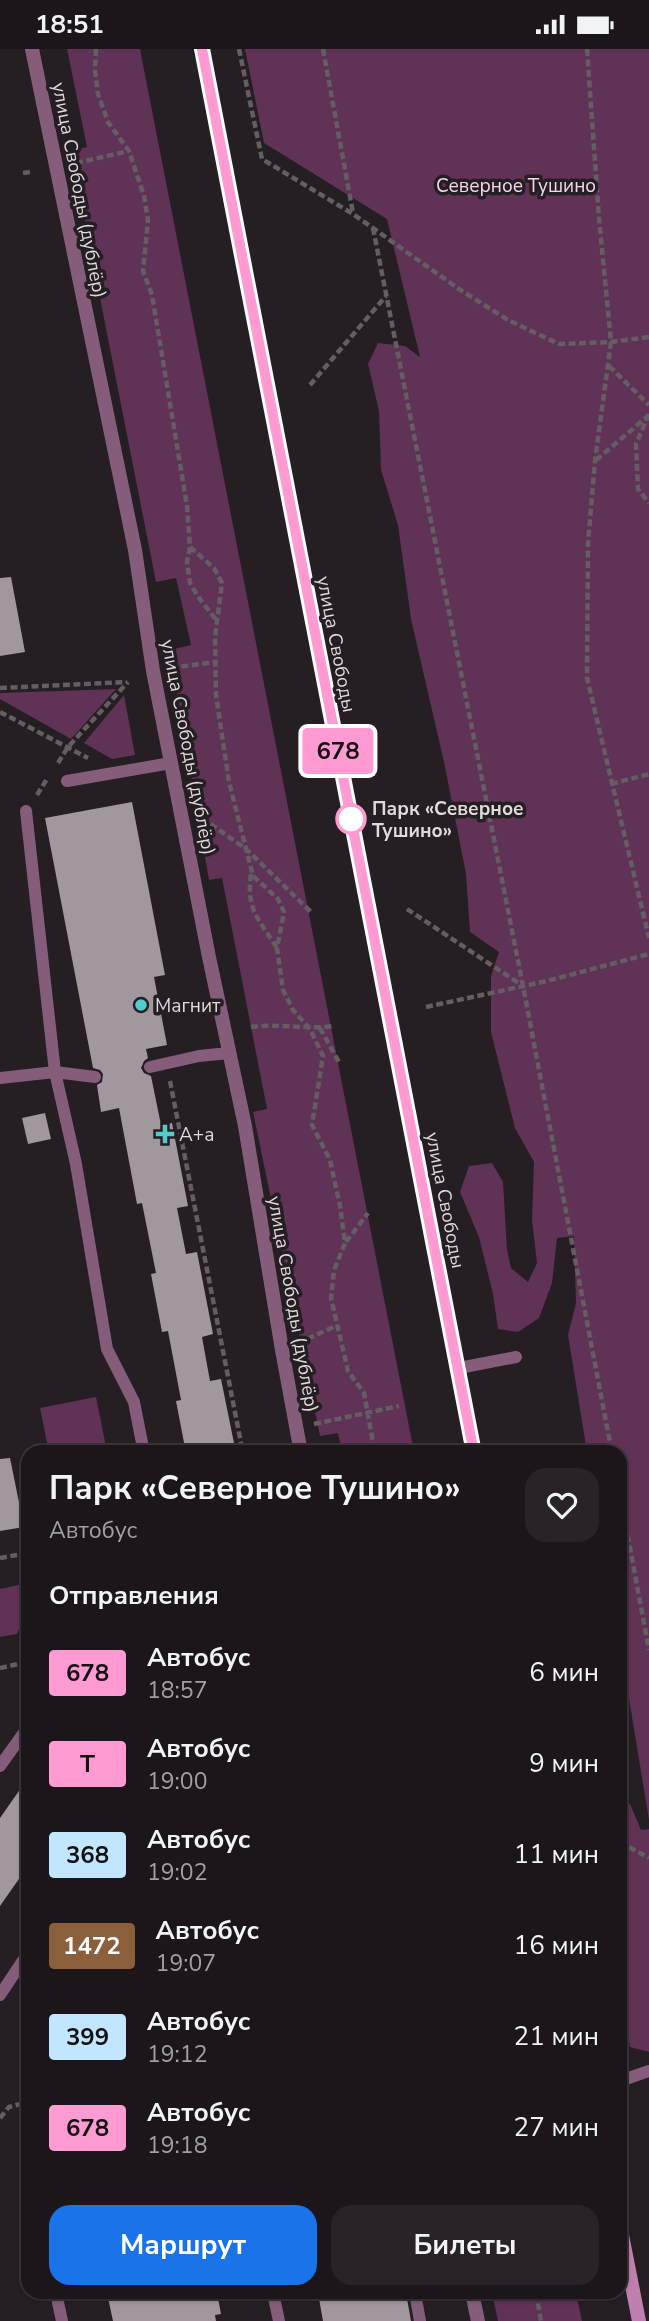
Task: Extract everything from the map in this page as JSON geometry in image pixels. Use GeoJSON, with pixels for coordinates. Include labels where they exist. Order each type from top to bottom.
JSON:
{"type":"FeatureCollection","features":[{"type":"Feature","properties":{"kind":"main road","name":"улица Свободы"},"geometry":{"type":"LineString","coordinates":[[202,49],[473,1445]]}},
{"type":"Feature","properties":{"kind":"main road"},"geometry":{"type":"LineString","coordinates":[[627,2260],[639,2321]]}},
{"type":"Feature","properties":{"kind":"street","name":"улица Свободы (дублёр)"},"geometry":{"type":"LineString","coordinates":[[32,49],[135,551],[153,671],[245,1126],[300,1445]]}},
{"type":"Feature","properties":{"kind":"street"},"geometry":{"type":"LineString","coordinates":[[473,2299],[478,2321]]}},
{"type":"Feature","properties":{"kind":"lane"},"geometry":{"type":"LineString","coordinates":[[67,781],[171,763]]}},
{"type":"Feature","properties":{"kind":"lane"},"geometry":{"type":"LineString","coordinates":[[26,811],[55,1072],[76,1164],[107,1349],[134,1402],[142,1445]]}},
{"type":"Feature","properties":{"kind":"lane"},"geometry":{"type":"LineString","coordinates":[[150,1067],[199,1056],[229,1053]]}},
{"type":"Feature","properties":{"kind":"lane"},"geometry":{"type":"LineString","coordinates":[[0,1077],[55,1072],[95,1077]]}},
{"type":"Feature","properties":{"kind":"lane"},"geometry":{"type":"LineString","coordinates":[[459,1368],[516,1357]]}},
{"type":"Feature","properties":{"kind":"lane"},"geometry":{"type":"LineString","coordinates":[[0,1766],[21,1737]]}},
{"type":"Feature","properties":{"kind":"lane"},"geometry":{"type":"LineString","coordinates":[[0,1994],[21,1963]]}},
{"type":"Feature","properties":{"kind":"lane"},"geometry":{"type":"LineString","coordinates":[[627,2079],[649,2071]]}},
{"type":"Feature","properties":{"kind":"lane"},"geometry":{"type":"LineString","coordinates":[[57,2299],[59,2320]]}},
{"type":"Feature","properties":{"kind":"lane"},"geometry":{"type":"LineString","coordinates":[[274,2299],[279,2321]]}},
{"type":"Feature","properties":{"kind":"lane"},"geometry":{"type":"LineString","coordinates":[[416,2299],[421,2321]]}},
{"type":"Feature","properties":{"kind":"path"},"geometry":{"type":"LineString","coordinates":[[96,49],[98,94],[108,122],[129,151],[144,196],[148,220],[143,271],[152,295],[187,506],[190,547],[187,562],[190,583],[218,622]]}},
{"type":"Feature","properties":{"kind":"path"},"geometry":{"type":"LineString","coordinates":[[239,49],[262,159],[353,214],[508,320],[559,344],[649,337]]}},
{"type":"Feature","properties":{"kind":"path"},"geometry":{"type":"LineString","coordinates":[[323,49],[353,214]]}},
{"type":"Feature","properties":{"kind":"path"},"geometry":{"type":"LineString","coordinates":[[587,49],[611,342],[595,461],[588,543],[587,678],[649,937]]}},
{"type":"Feature","properties":{"kind":"path"},"geometry":{"type":"LineString","coordinates":[[72,163],[129,151]]}},
{"type":"Feature","properties":{"kind":"path"},"geometry":{"type":"LineString","coordinates":[[23,173],[30,172]]}},
{"type":"Feature","properties":{"kind":"path"},"geometry":{"type":"LineString","coordinates":[[373,228],[610,1445]]}},
{"type":"Feature","properties":{"kind":"path"},"geometry":{"type":"LineString","coordinates":[[310,385],[386,295]]}},
{"type":"Feature","properties":{"kind":"path"},"geometry":{"type":"LineString","coordinates":[[608,365],[649,405]]}},
{"type":"Feature","properties":{"kind":"path"},"geometry":{"type":"LineString","coordinates":[[595,461],[649,415]]}},
{"type":"Feature","properties":{"kind":"path"},"geometry":{"type":"LineString","coordinates":[[649,415],[636,444],[638,489],[649,503]]}},
{"type":"Feature","properties":{"kind":"path"},"geometry":{"type":"LineString","coordinates":[[190,547],[214,568],[222,583],[215,637],[216,695],[229,782],[253,876],[278,899],[284,912],[277,948],[283,990],[293,1010],[310,1029],[323,1056],[312,1125],[330,1160],[345,1243]]}},
{"type":"Feature","properties":{"kind":"path"},"geometry":{"type":"LineString","coordinates":[[169,669],[215,662]]}},
{"type":"Feature","properties":{"kind":"path"},"geometry":{"type":"LineString","coordinates":[[0,688],[128,682],[68,747],[26,811]]}},
{"type":"Feature","properties":{"kind":"path"},"geometry":{"type":"LineString","coordinates":[[0,712],[114,773]]}},
{"type":"Feature","properties":{"kind":"path"},"geometry":{"type":"LineString","coordinates":[[611,784],[649,774]]}},
{"type":"Feature","properties":{"kind":"path"},"geometry":{"type":"LineString","coordinates":[[179,801],[246,849],[311,912]]}},
{"type":"Feature","properties":{"kind":"path"},"geometry":{"type":"LineString","coordinates":[[251,869],[248,892],[254,916],[277,948]]}},
{"type":"Feature","properties":{"kind":"path"},"geometry":{"type":"LineString","coordinates":[[407,909],[523,986]]}},
{"type":"Feature","properties":{"kind":"path"},"geometry":{"type":"LineString","coordinates":[[426,1007],[649,954]]}},
{"type":"Feature","properties":{"kind":"path"},"geometry":{"type":"LineString","coordinates":[[251,1027],[310,1029],[333,1026]]}},
{"type":"Feature","properties":{"kind":"path"},"geometry":{"type":"LineString","coordinates":[[320,1028],[341,1064]]}},
{"type":"Feature","properties":{"kind":"path"},"geometry":{"type":"LineString","coordinates":[[167,1063],[241,1445]]}},
{"type":"Feature","properties":{"kind":"path"},"geometry":{"type":"LineString","coordinates":[[368,1213],[345,1243],[334,1270],[331,1298],[348,1371],[364,1393],[374,1445]]}},
{"type":"Feature","properties":{"kind":"path"},"geometry":{"type":"LineString","coordinates":[[282,1350],[336,1326]]}},
{"type":"Feature","properties":{"kind":"path"},"geometry":{"type":"LineString","coordinates":[[296,1427],[399,1406]]}},
{"type":"Feature","properties":{"kind":"path"},"geometry":{"type":"LineString","coordinates":[[627,1532],[649,1650]]}},
{"type":"Feature","properties":{"kind":"path"},"geometry":{"type":"LineString","coordinates":[[0,1558],[21,1554]]}},
{"type":"Feature","properties":{"kind":"path"},"geometry":{"type":"LineString","coordinates":[[0,1668],[21,1663]]}},
{"type":"Feature","properties":{"kind":"path"},"geometry":{"type":"LineString","coordinates":[[627,1846],[649,1858]]}},
{"type":"Feature","properties":{"kind":"path"},"geometry":{"type":"LineString","coordinates":[[0,2118],[9,2107],[21,2104]]}},
{"type":"Feature","properties":{"kind":"path"},"geometry":{"type":"LineString","coordinates":[[537,2299],[541,2321]]}},
{"type":"Feature","properties":{"kind":"green space"},"geometry":{"type":"Polygon","coordinates":[[[67,49],[140,49],[413,1445],[341,1445],[338,1433],[320,1436],[253,1112],[267,1109],[222,878],[209,880],[170,650],[191,645],[176,578],[156,582],[71,151],[87,147],[67,49]]]}},
{"type":"Feature","properties":{"kind":"green space","name":"Северное Тушино"},"geometry":{"type":"Polygon","coordinates":[[[245,49],[649,49],[649,1820],[627,1686],[627,1445],[586,1445],[568,1335],[576,1303],[574,1236],[557,1238],[552,1283],[539,1318],[518,1332],[498,1329],[493,1294],[479,1237],[460,1192],[469,1166],[492,1163],[503,1182],[507,1250],[511,1268],[528,1282],[537,1263],[532,1220],[534,1162],[515,1128],[491,1032],[491,976],[499,952],[470,932],[466,874],[444,762],[411,619],[398,525],[381,470],[379,411],[368,364],[378,343],[405,346],[420,357],[387,219],[264,143],[245,49]]]}},
{"type":"Feature","properties":{"kind":"green space"},"geometry":{"type":"Polygon","coordinates":[[[116,689],[71,739],[0,699],[0,693],[116,689]]]}},
{"type":"Feature","properties":{"kind":"green space"},"geometry":{"type":"Polygon","coordinates":[[[124,695],[135,755],[112,759],[84,743],[124,695]]]}},
{"type":"Feature","properties":{"kind":"green space"},"geometry":{"type":"Polygon","coordinates":[[[96,1397],[106,1445],[48,1445],[40,1408],[96,1397]]]}},
{"type":"Feature","properties":{"kind":"green space"},"geometry":{"type":"Polygon","coordinates":[[[21,1584],[21,1625],[17,1634],[0,1637],[0,1589],[21,1584]]]}},
{"type":"Feature","properties":{"kind":"green space"},"geometry":{"type":"Polygon","coordinates":[[[627,1804],[630,1804],[641,1830],[649,1829],[649,2052],[630,2047],[627,2030],[627,1804]]]}},
{"type":"Feature","properties":{"kind":"green space"},"geometry":{"type":"Polygon","coordinates":[[[493,2299],[577,2299],[582,2321],[498,2321],[493,2299]]]}},
{"type":"Feature","properties":{"kind":"building"},"geometry":{"type":"Polygon","coordinates":[[[11,577],[25,652],[0,656],[0,578],[11,577]]]}},
{"type":"Feature","properties":{"kind":"building"},"geometry":{"type":"Polygon","coordinates":[[[132,802],[165,975],[154,977],[167,1045],[146,1049],[148,1058],[141,1068],[151,1076],[161,1125],[172,1123],[188,1206],[177,1208],[186,1254],[197,1252],[213,1334],[202,1337],[210,1381],[221,1379],[234,1445],[184,1445],[176,1401],[181,1400],[168,1331],[162,1332],[151,1274],[156,1273],[142,1203],[137,1204],[119,1108],[101,1112],[97,1085],[102,1082],[103,1074],[93,1068],[45,818],[132,802]]]}},
{"type":"Feature","properties":{"kind":"building"},"geometry":{"type":"Polygon","coordinates":[[[45,1113],[51,1139],[28,1144],[22,1118],[45,1113]]]}},
{"type":"Feature","properties":{"kind":"building"},"geometry":{"type":"Polygon","coordinates":[[[10,1458],[21,1512],[21,1528],[0,1531],[0,1459],[10,1458]]]}},
{"type":"Feature","properties":{"kind":"building"},"geometry":{"type":"Polygon","coordinates":[[[21,1788],[21,1876],[0,1906],[0,1818],[21,1788]]]}},
{"type":"Feature","properties":{"kind":"building"},"geometry":{"type":"Polygon","coordinates":[[[108,2299],[218,2299],[221,2314],[215,2315],[216,2321],[113,2321],[108,2299]]]}},
{"type":"Feature","properties":{"kind":"building"},"geometry":{"type":"Polygon","coordinates":[[[319,2299],[407,2299],[411,2321],[323,2321],[319,2299]]]}},
{"type":"Feature","properties":{"kind":"bus line","name":"678"},"geometry":{"type":"LineString","coordinates":[[202,49],[473,1445]]}},
{"type":"Feature","properties":{"kind":"place","name":"Парк «Северное Тушино»"},"geometry":{"type":"Point","coordinates":[351,819]}},
{"type":"Feature","properties":{"kind":"place","name":"Магнит"},"geometry":{"type":"Point","coordinates":[141,1005]}},
{"type":"Feature","properties":{"kind":"place","name":"А+а"},"geometry":{"type":"Point","coordinates":[165,1134]}}]}
